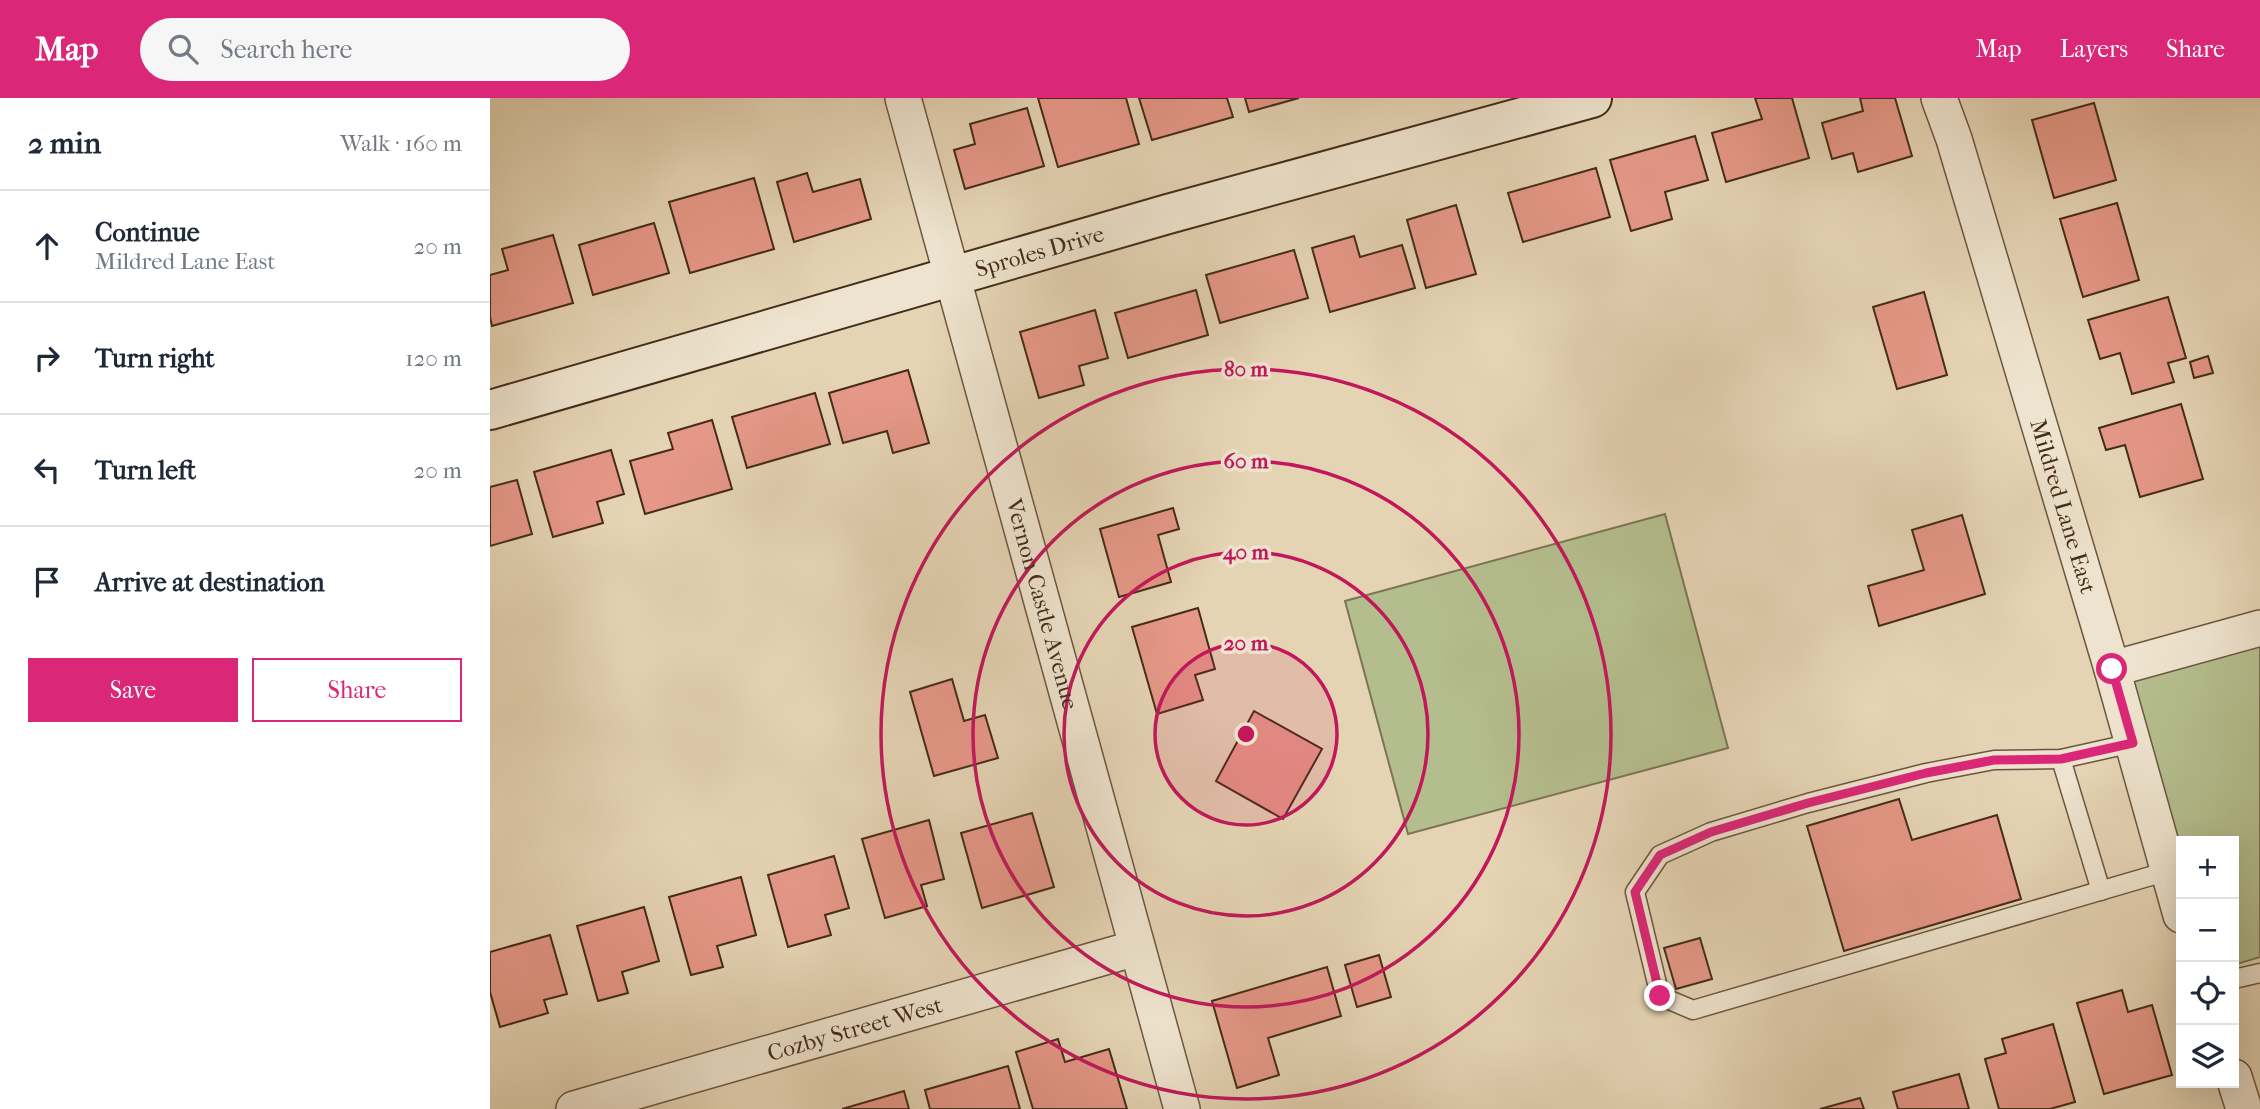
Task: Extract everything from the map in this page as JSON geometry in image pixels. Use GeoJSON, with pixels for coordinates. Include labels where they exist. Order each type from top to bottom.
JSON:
{"type":"FeatureCollection","features":[{"type":"Feature","properties":{"kind":"street","name":"Vernon Castle Avenue"},"geometry":{"type":"LineString","coordinates":[[903,98],[1182,1109]]}},
{"type":"Feature","properties":{"kind":"street","name":"Sproles Drive"},"geometry":{"type":"LineString","coordinates":[[490,410],[1181,210],[1591,98]]}},
{"type":"Feature","properties":{"kind":"street","name":"Mildred Lane East"},"geometry":{"type":"LineString","coordinates":[[1939,98],[1958,152],[2112,669],[2176,899]]}},
{"type":"Feature","properties":{"kind":"street"},"geometry":{"type":"LineString","coordinates":[[2112,669],[2260,628]]}},
{"type":"Feature","properties":{"kind":"street","name":"Cozby Street West"},"geometry":{"type":"LineString","coordinates":[[574,1109],[1136,948]]}},
{"type":"Feature","properties":{"kind":"street"},"geometry":{"type":"LineString","coordinates":[[2237,1088],[2244,1109]]}},
{"type":"Feature","properties":{"kind":"lane"},"geometry":{"type":"LineString","coordinates":[[2133,743],[2061,759],[1994,760],[1926,773],[1808,803],[1711,832],[1660,855],[1635,892],[1660,996],[1693,1010],[2168,871]]}},
{"type":"Feature","properties":{"kind":"lane"},"geometry":{"type":"LineString","coordinates":[[2061,759],[2101,891]]}},
{"type":"Feature","properties":{"kind":"lane"},"geometry":{"type":"LineString","coordinates":[[2239,978],[2260,973]]}},
{"type":"Feature","properties":{"kind":"green space"},"geometry":{"type":"Polygon","coordinates":[[[1665,514],[1728,748],[1408,834],[1345,601],[1665,514]]]}},
{"type":"Feature","properties":{"kind":"green space"},"geometry":{"type":"Polygon","coordinates":[[[2260,638],[2260,957],[2239,963],[2239,836],[2176,836],[2176,847],[2125,675],[2260,638]]]}},
{"type":"Feature","properties":{"kind":"building"},"geometry":{"type":"Polygon","coordinates":[[[1038,98],[1126,98],[1139,144],[1058,167],[1038,98]]]}},
{"type":"Feature","properties":{"kind":"building"},"geometry":{"type":"Polygon","coordinates":[[[1139,98],[1227,98],[1233,117],[1152,140],[1139,98]]]}},
{"type":"Feature","properties":{"kind":"building"},"geometry":{"type":"Polygon","coordinates":[[[1245,98],[1299,98],[1249,112],[1245,98]]]}},
{"type":"Feature","properties":{"kind":"building"},"geometry":{"type":"Polygon","coordinates":[[[1755,98],[1792,98],[1809,158],[1726,182],[1712,133],[1762,119],[1755,98]]]}},
{"type":"Feature","properties":{"kind":"building"},"geometry":{"type":"Polygon","coordinates":[[[1860,98],[1895,98],[1912,156],[1858,172],[1853,153],[1832,159],[1822,123],[1863,111],[1860,98]]]}},
{"type":"Feature","properties":{"kind":"building"},"geometry":{"type":"Polygon","coordinates":[[[2094,103],[2116,180],[2054,198],[2032,120],[2094,103]]]}},
{"type":"Feature","properties":{"kind":"building"},"geometry":{"type":"Polygon","coordinates":[[[1027,108],[1044,166],[965,189],[954,150],[975,144],[970,124],[1027,108]]]}},
{"type":"Feature","properties":{"kind":"building"},"geometry":{"type":"Polygon","coordinates":[[[1695,136],[1708,180],[1665,192],[1672,219],[1631,231],[1610,160],[1695,136]]]}},
{"type":"Feature","properties":{"kind":"building"},"geometry":{"type":"Polygon","coordinates":[[[1596,168],[1610,217],[1523,242],[1508,193],[1596,168]]]}},
{"type":"Feature","properties":{"kind":"building"},"geometry":{"type":"Polygon","coordinates":[[[807,173],[813,192],[860,179],[871,219],[794,242],[777,182],[807,173]]]}},
{"type":"Feature","properties":{"kind":"building"},"geometry":{"type":"Polygon","coordinates":[[[754,178],[774,249],[690,273],[669,202],[754,178]]]}},
{"type":"Feature","properties":{"kind":"building"},"geometry":{"type":"Polygon","coordinates":[[[2117,203],[2139,280],[2083,297],[2060,219],[2117,203]]]}},
{"type":"Feature","properties":{"kind":"building"},"geometry":{"type":"Polygon","coordinates":[[[1456,205],[1476,274],[1426,288],[1407,220],[1456,205]]]}},
{"type":"Feature","properties":{"kind":"building"},"geometry":{"type":"Polygon","coordinates":[[[654,223],[669,273],[593,295],[579,245],[654,223]]]}},
{"type":"Feature","properties":{"kind":"building"},"geometry":{"type":"Polygon","coordinates":[[[553,235],[573,303],[492,326],[490,275],[508,270],[502,249],[553,235]]]}},
{"type":"Feature","properties":{"kind":"building"},"geometry":{"type":"Polygon","coordinates":[[[1354,236],[1360,257],[1402,245],[1415,288],[1330,312],[1312,248],[1354,236]]]}},
{"type":"Feature","properties":{"kind":"building"},"geometry":{"type":"Polygon","coordinates":[[[1294,250],[1308,298],[1220,323],[1206,275],[1294,250]]]}},
{"type":"Feature","properties":{"kind":"building"},"geometry":{"type":"Polygon","coordinates":[[[1196,290],[1208,335],[1128,358],[1115,313],[1196,290]]]}},
{"type":"Feature","properties":{"kind":"building"},"geometry":{"type":"Polygon","coordinates":[[[1924,292],[1947,375],[1897,389],[1873,307],[1924,292]]]}},
{"type":"Feature","properties":{"kind":"building"},"geometry":{"type":"Polygon","coordinates":[[[2168,297],[2186,358],[2168,363],[2174,382],[2132,394],[2120,353],[2100,359],[2088,320],[2168,297]]]}},
{"type":"Feature","properties":{"kind":"building"},"geometry":{"type":"Polygon","coordinates":[[[1095,310],[1108,358],[1079,366],[1084,385],[1039,398],[1020,332],[1095,310]]]}},
{"type":"Feature","properties":{"kind":"building"},"geometry":{"type":"Polygon","coordinates":[[[2208,356],[2213,373],[2194,378],[2190,362],[2208,356]]]}},
{"type":"Feature","properties":{"kind":"building"},"geometry":{"type":"Polygon","coordinates":[[[908,370],[929,443],[893,453],[887,431],[843,443],[829,393],[908,370]]]}},
{"type":"Feature","properties":{"kind":"building"},"geometry":{"type":"Polygon","coordinates":[[[815,393],[830,444],[747,468],[732,417],[815,393]]]}},
{"type":"Feature","properties":{"kind":"building"},"geometry":{"type":"Polygon","coordinates":[[[2181,404],[2203,479],[2140,497],[2125,445],[2106,450],[2099,428],[2181,404]]]}},
{"type":"Feature","properties":{"kind":"building"},"geometry":{"type":"Polygon","coordinates":[[[712,420],[732,489],[645,514],[630,461],[673,449],[668,433],[712,420]]]}},
{"type":"Feature","properties":{"kind":"building"},"geometry":{"type":"Polygon","coordinates":[[[611,450],[624,494],[597,502],[603,523],[553,537],[534,472],[611,450]]]}},
{"type":"Feature","properties":{"kind":"building"},"geometry":{"type":"Polygon","coordinates":[[[517,480],[532,534],[490,546],[490,487],[517,480]]]}},
{"type":"Feature","properties":{"kind":"building"},"geometry":{"type":"Polygon","coordinates":[[[1173,508],[1179,529],[1158,535],[1171,582],[1119,597],[1100,529],[1173,508]]]}},
{"type":"Feature","properties":{"kind":"building"},"geometry":{"type":"Polygon","coordinates":[[[1962,515],[1985,594],[1879,626],[1868,586],[1924,570],[1912,530],[1962,515]]]}},
{"type":"Feature","properties":{"kind":"building"},"geometry":{"type":"Polygon","coordinates":[[[1198,608],[1215,669],[1195,675],[1203,700],[1157,714],[1132,627],[1198,608]]]}},
{"type":"Feature","properties":{"kind":"building"},"geometry":{"type":"Polygon","coordinates":[[[952,679],[964,721],[985,715],[998,758],[934,776],[910,692],[952,679]]]}},
{"type":"Feature","properties":{"kind":"building"},"geometry":{"type":"Polygon","coordinates":[[[1254,711],[1322,749],[1283,819],[1216,781],[1254,711]]]}},
{"type":"Feature","properties":{"kind":"building"},"geometry":{"type":"Polygon","coordinates":[[[1899,799],[1912,840],[1997,815],[2021,899],[1844,951],[1807,826],[1899,799]]]}},
{"type":"Feature","properties":{"kind":"building"},"geometry":{"type":"Polygon","coordinates":[[[1032,813],[1054,887],[982,908],[961,833],[1032,813]]]}},
{"type":"Feature","properties":{"kind":"building"},"geometry":{"type":"Polygon","coordinates":[[[929,820],[944,879],[921,885],[927,906],[885,918],[862,839],[929,820]]]}},
{"type":"Feature","properties":{"kind":"building"},"geometry":{"type":"Polygon","coordinates":[[[834,856],[849,908],[825,915],[831,935],[788,947],[768,875],[834,856]]]}},
{"type":"Feature","properties":{"kind":"building"},"geometry":{"type":"Polygon","coordinates":[[[741,877],[756,935],[717,946],[723,967],[691,975],[669,897],[741,877]]]}},
{"type":"Feature","properties":{"kind":"building"},"geometry":{"type":"Polygon","coordinates":[[[644,907],[659,961],[622,972],[628,993],[598,1001],[577,926],[644,907]]]}},
{"type":"Feature","properties":{"kind":"building"},"geometry":{"type":"Polygon","coordinates":[[[550,935],[567,994],[544,1000],[548,1013],[500,1027],[490,992],[490,952],[550,935]]]}},
{"type":"Feature","properties":{"kind":"building"},"geometry":{"type":"Polygon","coordinates":[[[1700,938],[1712,979],[1676,989],[1664,948],[1700,938]]]}},
{"type":"Feature","properties":{"kind":"building"},"geometry":{"type":"Polygon","coordinates":[[[1379,955],[1391,997],[1357,1007],[1345,965],[1379,955]]]}},
{"type":"Feature","properties":{"kind":"building"},"geometry":{"type":"Polygon","coordinates":[[[1327,967],[1341,1016],[1268,1038],[1279,1075],[1237,1088],[1212,1001],[1327,967]]]}},
{"type":"Feature","properties":{"kind":"building"},"geometry":{"type":"Polygon","coordinates":[[[2122,990],[2128,1012],[2152,1005],[2172,1075],[2104,1094],[2077,1003],[2122,990]]]}},
{"type":"Feature","properties":{"kind":"building"},"geometry":{"type":"Polygon","coordinates":[[[2053,1024],[2075,1102],[2050,1109],[1999,1109],[1985,1059],[2006,1053],[2002,1039],[2053,1024]]]}},
{"type":"Feature","properties":{"kind":"building"},"geometry":{"type":"Polygon","coordinates":[[[1058,1039],[1065,1062],[1109,1049],[1127,1109],[1033,1109],[1016,1052],[1058,1039]]]}},
{"type":"Feature","properties":{"kind":"building"},"geometry":{"type":"Polygon","coordinates":[[[1008,1066],[1020,1109],[930,1109],[925,1090],[1008,1066]]]}},
{"type":"Feature","properties":{"kind":"building"},"geometry":{"type":"Polygon","coordinates":[[[1959,1074],[1969,1109],[1898,1109],[1893,1092],[1959,1074]]]}},
{"type":"Feature","properties":{"kind":"building"},"geometry":{"type":"Polygon","coordinates":[[[904,1091],[909,1109],[842,1109],[904,1091]]]}},
{"type":"Feature","properties":{"kind":"building"},"geometry":{"type":"Polygon","coordinates":[[[1860,1098],[1864,1109],[1820,1109],[1860,1098]]]}},
{"type":"Feature","properties":{"kind":"route"},"geometry":{"type":"LineString","coordinates":[[1660,996],[1635,892],[1660,855],[1711,832],[1808,803],[1926,773],[1994,760],[2061,759],[2133,743],[2112,669]]}}]}
